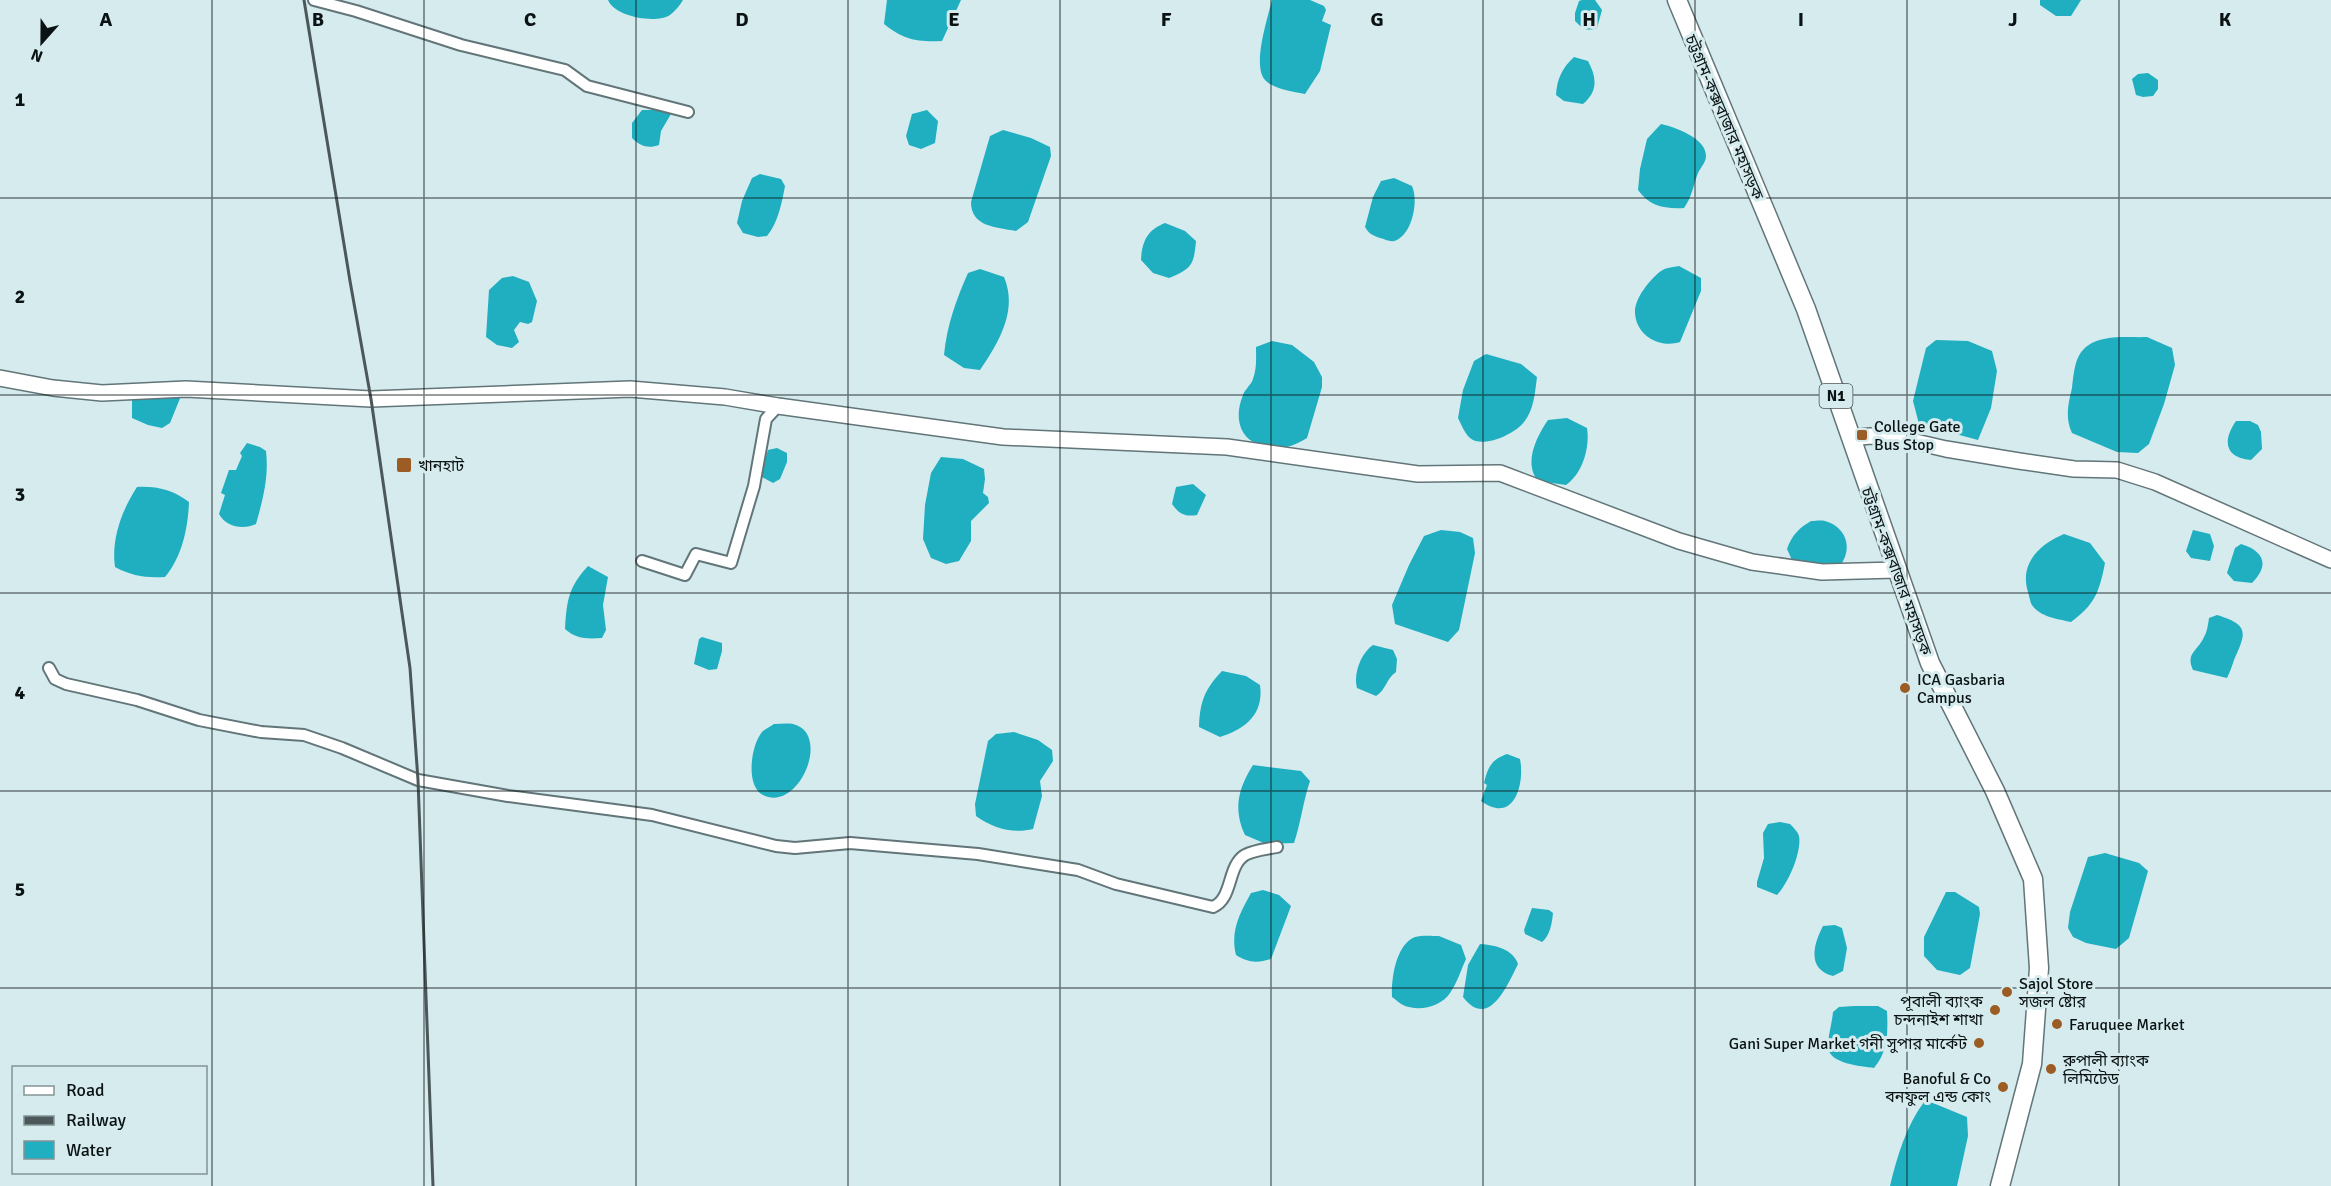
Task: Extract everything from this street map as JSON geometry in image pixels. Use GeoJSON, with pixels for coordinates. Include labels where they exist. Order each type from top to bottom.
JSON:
{"type":"FeatureCollection","features":[{"type":"Feature","properties":{"kind":"highway","name":"চট্টগ্রাম-কক্সবাজার মহাসড়ক"},"geometry":{"type":"LineString","coordinates":[[1677,0],[1806,309],[1930,663],[1995,791],[2033,879],[2039,968],[2032,1064],[2000,1186]]}},
{"type":"Feature","properties":{"kind":"street"},"geometry":{"type":"LineString","coordinates":[[314,0],[461,45],[565,70],[587,86],[688,112]]}},
{"type":"Feature","properties":{"kind":"street"},"geometry":{"type":"LineString","coordinates":[[0,378],[53,388],[102,393],[186,389],[371,399],[630,389],[725,397],[1004,437],[1227,447],[1418,474],[1500,472],[1679,541],[1752,562],[1822,572],[1896,570]]}},
{"type":"Feature","properties":{"kind":"street"},"geometry":{"type":"LineString","coordinates":[[642,561],[686,575],[696,554],[731,563],[751,497],[766,419],[778,406]]}},
{"type":"Feature","properties":{"kind":"street"},"geometry":{"type":"LineString","coordinates":[[1851,438],[1869,436],[1907,440],[1946,449],[2063,467],[2117,470],[2155,482],[2331,560]]}},
{"type":"Feature","properties":{"kind":"street"},"geometry":{"type":"LineString","coordinates":[[48,668],[55,679],[66,684],[137,700],[199,720],[261,732],[304,735],[342,748],[418,780],[508,796],[652,815],[776,846],[795,848],[850,843],[978,854],[1078,870],[1116,884],[1213,907],[1222,901],[1240,860],[1256,851],[1277,847]]}},
{"type":"Feature","properties":{"kind":"water"},"geometry":{"type":"Polygon","coordinates":[[[608,0],[683,0],[670,15],[664,18],[646,19],[619,11],[608,0]]]}},
{"type":"Feature","properties":{"kind":"water"},"geometry":{"type":"Polygon","coordinates":[[[887,0],[961,0],[942,41],[933,41],[905,37],[884,24],[887,0]]]}},
{"type":"Feature","properties":{"kind":"water"},"geometry":{"type":"Polygon","coordinates":[[[1272,0],[1310,0],[1324,6],[1326,10],[1322,21],[1331,25],[1320,71],[1305,94],[1274,86],[1266,81],[1262,74],[1260,54],[1272,0]]]}},
{"type":"Feature","properties":{"kind":"water"},"geometry":{"type":"Polygon","coordinates":[[[1595,0],[1602,10],[1597,28],[1585,29],[1575,21],[1579,1],[1595,0]]]}},
{"type":"Feature","properties":{"kind":"water"},"geometry":{"type":"Polygon","coordinates":[[[2040,0],[2081,0],[2071,16],[2056,16],[2040,5],[2040,0]]]}},
{"type":"Feature","properties":{"kind":"water"},"geometry":{"type":"Polygon","coordinates":[[[1574,57],[1588,61],[1593,73],[1594,89],[1583,104],[1564,101],[1556,95],[1561,74],[1574,57]]]}},
{"type":"Feature","properties":{"kind":"water"},"geometry":{"type":"Polygon","coordinates":[[[2148,73],[2158,80],[2158,89],[2153,96],[2136,95],[2132,79],[2138,74],[2148,73]]]}},
{"type":"Feature","properties":{"kind":"water"},"geometry":{"type":"Polygon","coordinates":[[[642,110],[658,110],[671,114],[661,131],[659,145],[644,146],[632,138],[632,123],[642,110]]]}},
{"type":"Feature","properties":{"kind":"water"},"geometry":{"type":"Polygon","coordinates":[[[927,110],[938,121],[935,143],[921,149],[909,145],[906,136],[912,114],[927,110]]]}},
{"type":"Feature","properties":{"kind":"water"},"geometry":{"type":"Polygon","coordinates":[[[1661,124],[1689,134],[1705,150],[1705,160],[1684,208],[1670,208],[1652,203],[1638,190],[1647,139],[1661,124]]]}},
{"type":"Feature","properties":{"kind":"water"},"geometry":{"type":"Polygon","coordinates":[[[1003,130],[1031,138],[1050,147],[1051,156],[1028,222],[1016,231],[986,224],[975,217],[972,210],[971,202],[990,136],[1003,130]]]}},
{"type":"Feature","properties":{"kind":"water"},"geometry":{"type":"Polygon","coordinates":[[[760,174],[781,179],[785,186],[774,225],[767,236],[758,237],[743,233],[737,223],[742,201],[752,178],[760,174]]]}},
{"type":"Feature","properties":{"kind":"water"},"geometry":{"type":"Polygon","coordinates":[[[1394,178],[1412,186],[1415,200],[1409,225],[1400,238],[1392,241],[1373,235],[1365,227],[1373,197],[1381,181],[1394,178]]]}},
{"type":"Feature","properties":{"kind":"water"},"geometry":{"type":"Polygon","coordinates":[[[1165,223],[1185,231],[1196,241],[1190,265],[1183,272],[1169,278],[1153,273],[1141,260],[1147,237],[1154,229],[1165,223]]]}},
{"type":"Feature","properties":{"kind":"water"},"geometry":{"type":"Polygon","coordinates":[[[1679,266],[1701,278],[1701,291],[1680,342],[1672,344],[1656,341],[1643,333],[1639,326],[1636,319],[1636,305],[1648,283],[1657,274],[1665,269],[1679,266]]]}},
{"type":"Feature","properties":{"kind":"water"},"geometry":{"type":"Polygon","coordinates":[[[980,269],[1004,277],[1009,302],[1008,314],[1000,337],[980,370],[964,368],[944,355],[950,323],[968,273],[980,269]]]}},
{"type":"Feature","properties":{"kind":"water"},"geometry":{"type":"Polygon","coordinates":[[[513,276],[529,282],[537,301],[532,322],[528,324],[520,322],[514,330],[519,342],[512,348],[497,345],[486,337],[489,290],[502,278],[513,276]]]}},
{"type":"Feature","properties":{"kind":"water"},"geometry":{"type":"Polygon","coordinates":[[[2147,337],[2172,348],[2175,365],[2149,444],[2138,453],[2117,452],[2072,433],[2068,422],[2068,405],[2075,366],[2082,351],[2089,345],[2107,338],[2147,337]]]}},
{"type":"Feature","properties":{"kind":"water"},"geometry":{"type":"Polygon","coordinates":[[[1936,340],[1968,341],[1992,351],[1997,371],[1991,408],[1978,440],[1919,424],[1913,401],[1926,348],[1936,340]]]}},
{"type":"Feature","properties":{"kind":"water"},"geometry":{"type":"Polygon","coordinates":[[[1272,341],[1292,345],[1314,362],[1322,377],[1322,387],[1307,438],[1290,446],[1278,448],[1266,447],[1252,441],[1242,431],[1239,417],[1240,402],[1254,375],[1256,347],[1272,341]]]}},
{"type":"Feature","properties":{"kind":"water"},"geometry":{"type":"Polygon","coordinates":[[[1486,354],[1521,364],[1537,377],[1532,406],[1520,427],[1498,439],[1483,442],[1470,438],[1458,418],[1463,390],[1474,361],[1486,354]]]}},
{"type":"Feature","properties":{"kind":"water"},"geometry":{"type":"Polygon","coordinates":[[[132,396],[181,396],[170,423],[162,428],[132,418],[132,396]]]}},
{"type":"Feature","properties":{"kind":"water"},"geometry":{"type":"Polygon","coordinates":[[[1567,418],[1587,428],[1586,451],[1581,467],[1566,485],[1538,481],[1532,466],[1536,442],[1548,420],[1567,418]]]}},
{"type":"Feature","properties":{"kind":"water"},"geometry":{"type":"Polygon","coordinates":[[[2236,421],[2250,421],[2258,425],[2261,432],[2262,449],[2251,460],[2236,456],[2228,447],[2229,435],[2236,421]]]}},
{"type":"Feature","properties":{"kind":"water"},"geometry":{"type":"Polygon","coordinates":[[[247,443],[266,451],[266,479],[256,524],[240,527],[226,522],[219,514],[225,495],[221,493],[229,470],[236,470],[242,456],[240,453],[247,443]]]}},
{"type":"Feature","properties":{"kind":"water"},"geometry":{"type":"Polygon","coordinates":[[[777,448],[787,453],[787,462],[780,479],[773,483],[762,477],[762,469],[768,450],[777,448]]]}},
{"type":"Feature","properties":{"kind":"water"},"geometry":{"type":"Polygon","coordinates":[[[941,457],[963,459],[984,469],[983,493],[988,497],[989,503],[971,521],[971,541],[959,561],[946,564],[931,558],[923,539],[925,505],[931,473],[941,457]]]}},
{"type":"Feature","properties":{"kind":"water"},"geometry":{"type":"Polygon","coordinates":[[[1193,484],[1206,495],[1197,515],[1189,516],[1177,510],[1172,504],[1176,487],[1193,484]]]}},
{"type":"Feature","properties":{"kind":"water"},"geometry":{"type":"Polygon","coordinates":[[[137,487],[164,490],[177,494],[189,502],[183,542],[176,560],[165,577],[139,576],[115,567],[116,535],[127,505],[137,487]]]}},
{"type":"Feature","properties":{"kind":"water"},"geometry":{"type":"Polygon","coordinates":[[[1811,521],[1825,521],[1843,533],[1847,546],[1840,566],[1797,564],[1792,560],[1787,549],[1789,544],[1796,532],[1811,521]]]}},
{"type":"Feature","properties":{"kind":"water"},"geometry":{"type":"Polygon","coordinates":[[[1441,530],[1460,532],[1473,538],[1475,553],[1459,630],[1448,642],[1395,624],[1392,605],[1424,536],[1441,530]]]}},
{"type":"Feature","properties":{"kind":"water"},"geometry":{"type":"Polygon","coordinates":[[[2193,530],[2210,534],[2214,546],[2210,561],[2191,558],[2186,551],[2193,530]]]}},
{"type":"Feature","properties":{"kind":"water"},"geometry":{"type":"Polygon","coordinates":[[[2064,534],[2090,543],[2105,563],[2095,597],[2086,609],[2071,622],[2050,617],[2035,609],[2026,582],[2026,572],[2034,556],[2047,543],[2064,534]]]}},
{"type":"Feature","properties":{"kind":"water"},"geometry":{"type":"Polygon","coordinates":[[[2241,544],[2255,551],[2262,559],[2261,570],[2252,583],[2234,581],[2227,573],[2235,548],[2241,544]]]}},
{"type":"Feature","properties":{"kind":"water"},"geometry":{"type":"Polygon","coordinates":[[[588,566],[608,577],[603,605],[606,630],[602,638],[582,638],[565,629],[572,588],[588,566]]]}},
{"type":"Feature","properties":{"kind":"water"},"geometry":{"type":"Polygon","coordinates":[[[2217,615],[2235,622],[2240,627],[2243,637],[2227,678],[2193,670],[2190,660],[2205,635],[2209,618],[2217,615]]]}},
{"type":"Feature","properties":{"kind":"water"},"geometry":{"type":"Polygon","coordinates":[[[702,637],[722,643],[717,669],[709,670],[694,664],[699,639],[702,637]]]}},
{"type":"Feature","properties":{"kind":"water"},"geometry":{"type":"Polygon","coordinates":[[[1373,645],[1393,650],[1397,659],[1396,672],[1376,696],[1357,688],[1356,682],[1357,670],[1362,658],[1373,645]]]}},
{"type":"Feature","properties":{"kind":"water"},"geometry":{"type":"Polygon","coordinates":[[[1222,671],[1246,676],[1260,685],[1260,695],[1256,712],[1251,719],[1238,730],[1220,737],[1199,727],[1205,696],[1222,671]]]}},
{"type":"Feature","properties":{"kind":"water"},"geometry":{"type":"Polygon","coordinates":[[[774,724],[793,724],[804,730],[810,741],[810,755],[799,783],[788,793],[776,797],[763,795],[757,790],[752,775],[753,755],[758,738],[763,731],[774,724]]]}},
{"type":"Feature","properties":{"kind":"water"},"geometry":{"type":"Polygon","coordinates":[[[1014,732],[1038,740],[1052,750],[1053,761],[1040,781],[1042,796],[1033,829],[1018,831],[989,824],[976,816],[975,804],[988,741],[996,734],[1014,732]]]}},
{"type":"Feature","properties":{"kind":"water"},"geometry":{"type":"Polygon","coordinates":[[[1507,754],[1520,759],[1519,790],[1509,805],[1502,808],[1492,807],[1481,801],[1487,785],[1484,783],[1485,777],[1494,762],[1507,754]]]}},
{"type":"Feature","properties":{"kind":"water"},"geometry":{"type":"Polygon","coordinates":[[[1253,765],[1301,771],[1310,781],[1294,843],[1266,844],[1245,835],[1239,816],[1239,799],[1244,782],[1253,765]]]}},
{"type":"Feature","properties":{"kind":"water"},"geometry":{"type":"Polygon","coordinates":[[[1780,822],[1793,827],[1798,834],[1799,843],[1793,867],[1786,883],[1777,895],[1757,887],[1757,882],[1764,858],[1763,833],[1768,824],[1780,822]]]}},
{"type":"Feature","properties":{"kind":"water"},"geometry":{"type":"Polygon","coordinates":[[[2105,853],[2139,863],[2148,871],[2129,938],[2116,949],[2086,943],[2073,937],[2068,928],[2070,912],[2088,857],[2105,853]]]}},
{"type":"Feature","properties":{"kind":"water"},"geometry":{"type":"Polygon","coordinates":[[[1263,890],[1279,895],[1291,906],[1271,959],[1249,961],[1236,955],[1235,930],[1251,893],[1263,890]]]}},
{"type":"Feature","properties":{"kind":"water"},"geometry":{"type":"Polygon","coordinates":[[[1946,892],[1955,892],[1979,907],[1980,914],[1970,968],[1960,975],[1937,970],[1924,956],[1924,937],[1946,892]]]}},
{"type":"Feature","properties":{"kind":"water"},"geometry":{"type":"Polygon","coordinates":[[[1532,908],[1549,910],[1553,913],[1549,933],[1542,942],[1525,934],[1524,930],[1532,908]]]}},
{"type":"Feature","properties":{"kind":"water"},"geometry":{"type":"Polygon","coordinates":[[[1835,925],[1842,928],[1847,948],[1843,971],[1833,976],[1819,968],[1814,955],[1823,926],[1835,925]]]}},
{"type":"Feature","properties":{"kind":"water"},"geometry":{"type":"Polygon","coordinates":[[[1439,936],[1461,945],[1466,959],[1455,985],[1446,998],[1435,1005],[1415,1008],[1403,1005],[1392,997],[1392,981],[1399,954],[1403,947],[1415,937],[1439,936]]]}},
{"type":"Feature","properties":{"kind":"water"},"geometry":{"type":"Polygon","coordinates":[[[1480,944],[1508,951],[1518,964],[1496,1001],[1489,1007],[1481,1009],[1472,1006],[1463,997],[1468,965],[1480,944]]]}},
{"type":"Feature","properties":{"kind":"water"},"geometry":{"type":"Polygon","coordinates":[[[1878,1006],[1887,1011],[1885,1048],[1874,1068],[1840,1061],[1830,1053],[1828,1047],[1833,1012],[1839,1007],[1878,1006]]]}},
{"type":"Feature","properties":{"kind":"water"},"geometry":{"type":"Polygon","coordinates":[[[1924,1102],[1933,1103],[1967,1117],[1968,1136],[1957,1186],[1890,1186],[1907,1131],[1924,1102]]]}},
{"type":"Feature","properties":{"kind":"railway"},"geometry":{"type":"LineString","coordinates":[[304,0],[371,399],[410,668],[418,780],[433,1186]]}},
{"type":"Feature","properties":{"kind":"place","name":"College Gate Bus Stop"},"geometry":{"type":"Point","coordinates":[1862,435]}},
{"type":"Feature","properties":{"kind":"place","name":"খানহাট"},"geometry":{"type":"Point","coordinates":[404,465]}},
{"type":"Feature","properties":{"kind":"place","name":"ICA Gasbaria Campus"},"geometry":{"type":"Point","coordinates":[1905,688]}},
{"type":"Feature","properties":{"kind":"place","name":"Sajol Store সজল ষ্টোর"},"geometry":{"type":"Point","coordinates":[2007,992]}},
{"type":"Feature","properties":{"kind":"place","name":"পূবালী ব্যাংক চন্দনাইশ শাখা"},"geometry":{"type":"Point","coordinates":[1995,1010]}},
{"type":"Feature","properties":{"kind":"place","name":"Faruquee Market"},"geometry":{"type":"Point","coordinates":[2057,1024]}},
{"type":"Feature","properties":{"kind":"place","name":"Gani Super Market গনী সুপার মার্কেট"},"geometry":{"type":"Point","coordinates":[1979,1043]}},
{"type":"Feature","properties":{"kind":"place","name":"রুপালী ব্যাংক লিমিটেড"},"geometry":{"type":"Point","coordinates":[2051,1069]}},
{"type":"Feature","properties":{"kind":"place","name":"Banoful & Co বনফুল এন্ড কোং"},"geometry":{"type":"Point","coordinates":[2003,1087]}}]}
